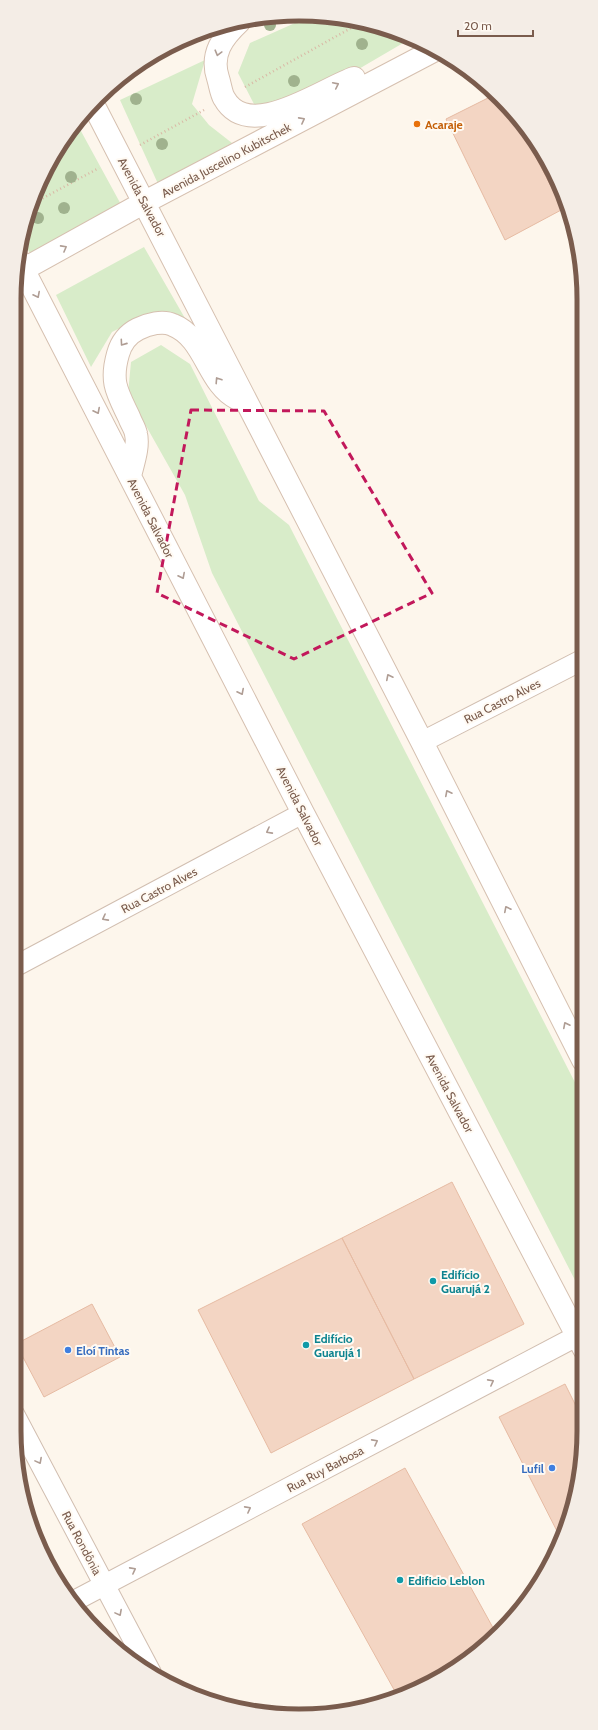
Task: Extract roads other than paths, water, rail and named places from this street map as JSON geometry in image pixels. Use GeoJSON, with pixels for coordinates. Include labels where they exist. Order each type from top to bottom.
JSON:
{"type":"FeatureCollection","features":[{"type":"Feature","properties":{"kind":"main road"},"geometry":{"type":"LineString","coordinates":[[231,29],[224,35],[217,53],[215,70],[224,98],[235,111],[260,117],[285,110],[340,82],[354,77],[378,80]]}},
{"type":"Feature","properties":{"kind":"main road","name":"Avenida Juscelino Kubitschek"},"geometry":{"type":"LineString","coordinates":[[23,267],[429,53]]}},
{"type":"Feature","properties":{"kind":"main road","name":"Avenida Salvador"},"geometry":{"type":"LineString","coordinates":[[96,109],[145,202],[422,742],[577,1048]]}},
{"type":"Feature","properties":{"kind":"main road","name":"Avenida Salvador"},"geometry":{"type":"LineString","coordinates":[[22,273],[130,476],[303,813],[577,1337]]}},
{"type":"Feature","properties":{"kind":"main road"},"geometry":{"type":"LineString","coordinates":[[130,476],[137,447],[136,434],[115,387],[114,368],[120,348],[131,333],[149,324],[172,324],[192,337],[221,384],[231,396],[248,404]]}},
{"type":"Feature","properties":{"kind":"street","name":"Rua Castro Alves"},"geometry":{"type":"LineString","coordinates":[[422,742],[577,663]]}},
{"type":"Feature","properties":{"kind":"street","name":"Rua Castro Alves"},"geometry":{"type":"LineString","coordinates":[[21,963],[303,813]]}},
{"type":"Feature","properties":{"kind":"street","name":"Rua Ruy Barbosa"},"geometry":{"type":"LineString","coordinates":[[77,1599],[577,1345]]}},
{"type":"Feature","properties":{"kind":"street","name":"Rua Rondônia"},"geometry":{"type":"LineString","coordinates":[[21,1427],[145,1662]]}},
{"type":"Feature","properties":{"kind":"place","name":"Acaraje"},"geometry":{"type":"Point","coordinates":[417,124]}},
{"type":"Feature","properties":{"kind":"place","name":"Edifício Guarujá 2"},"geometry":{"type":"Point","coordinates":[433,1281]}},
{"type":"Feature","properties":{"kind":"place","name":"Edifício Guarujá 1"},"geometry":{"type":"Point","coordinates":[306,1345]}},
{"type":"Feature","properties":{"kind":"place","name":"Eloí Tintas"},"geometry":{"type":"Point","coordinates":[68,1350]}},
{"type":"Feature","properties":{"kind":"place","name":"Lufil"},"geometry":{"type":"Point","coordinates":[552,1468]}},
{"type":"Feature","properties":{"kind":"place","name":"Edificio Leblon"},"geometry":{"type":"Point","coordinates":[400,1580]}}]}
